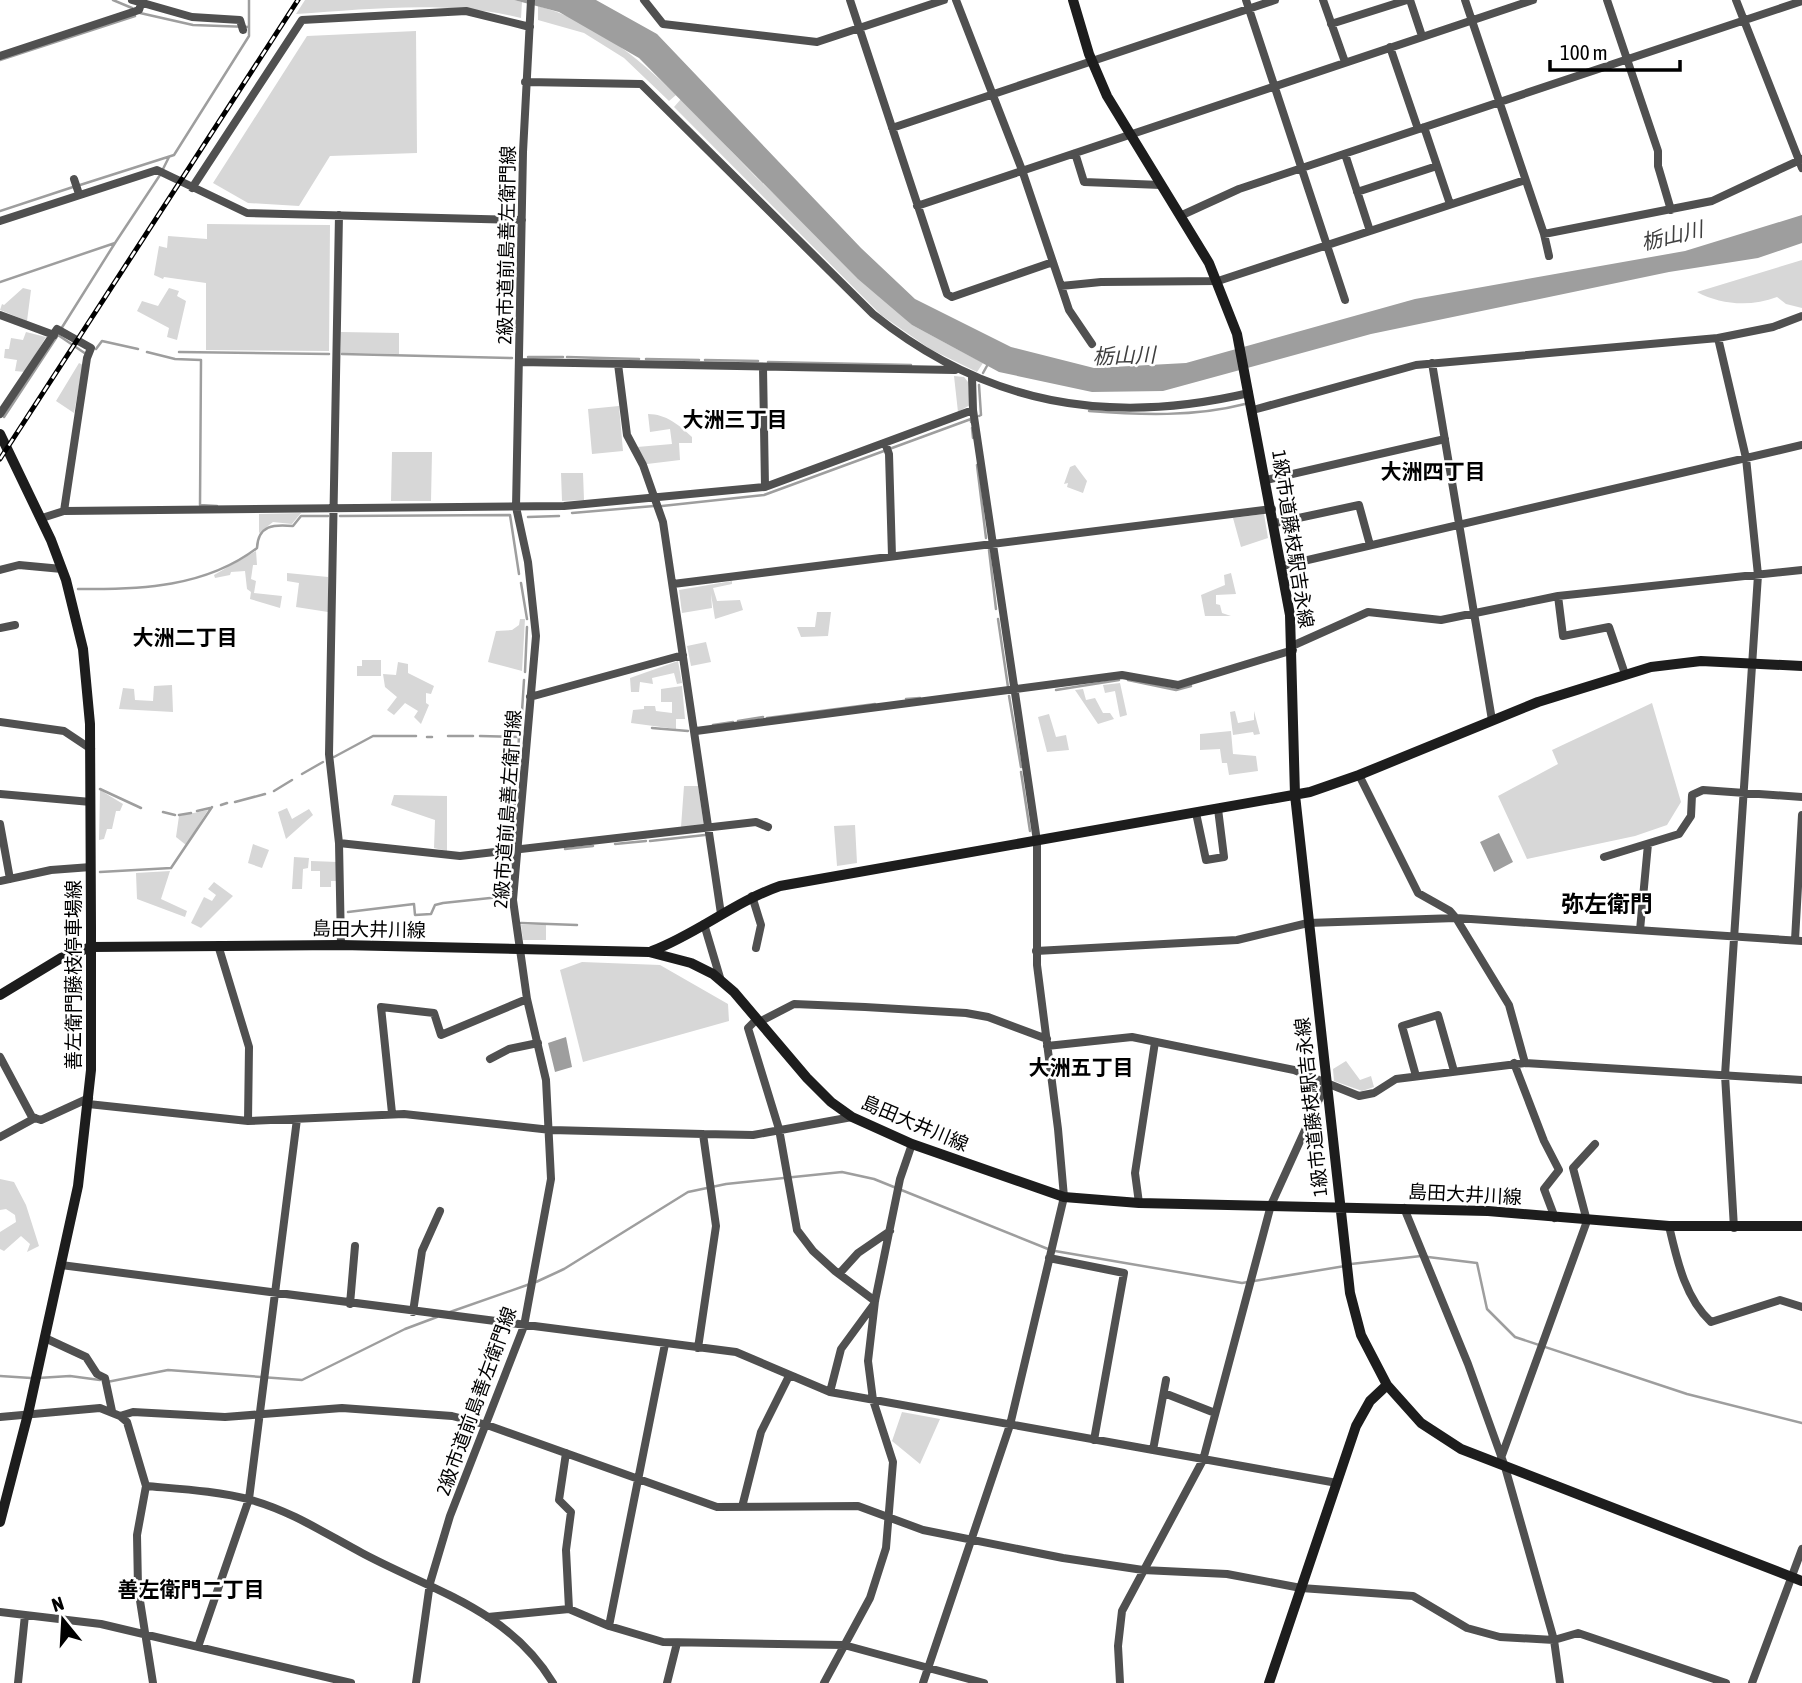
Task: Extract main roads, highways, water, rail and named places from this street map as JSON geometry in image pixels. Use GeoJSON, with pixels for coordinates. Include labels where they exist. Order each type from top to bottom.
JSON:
{"type":"FeatureCollection","features":[{"type":"Feature","properties":{"kind":"waterway"},"geometry":{"type":"LineString","coordinates":[[113,0],[132,8]]}},
{"type":"Feature","properties":{"kind":"waterway"},"geometry":{"type":"LineString","coordinates":[[80,185],[174,155],[249,36],[249,0]]}},
{"type":"Feature","properties":{"kind":"waterway"},"geometry":{"type":"LineString","coordinates":[[140,13],[193,25],[249,27]]}},
{"type":"Feature","properties":{"kind":"waterway"},"geometry":{"type":"LineString","coordinates":[[0,60],[135,16]]}},
{"type":"Feature","properties":{"kind":"waterway"},"geometry":{"type":"LineString","coordinates":[[163,169],[169,157]]}},
{"type":"Feature","properties":{"kind":"waterway"},"geometry":{"type":"LineString","coordinates":[[0,282],[115,243],[160,175]]}},
{"type":"Feature","properties":{"kind":"waterway"},"geometry":{"type":"LineString","coordinates":[[0,211],[73,187]]}},
{"type":"Feature","properties":{"kind":"waterway"},"geometry":{"type":"LineString","coordinates":[[61,329],[115,243]]}},
{"type":"Feature","properties":{"kind":"waterway"},"geometry":{"type":"LineString","coordinates":[[4,417],[58,335],[86,354]]}},
{"type":"Feature","properties":{"kind":"waterway"},"geometry":{"type":"LineString","coordinates":[[96,349],[102,341],[138,349]]}},
{"type":"Feature","properties":{"kind":"waterway"},"geometry":{"type":"LineString","coordinates":[[147,352],[175,359],[201,360],[200,505],[217,506]]}},
{"type":"Feature","properties":{"kind":"waterway"},"geometry":{"type":"LineString","coordinates":[[179,352],[329,354]]}},
{"type":"Feature","properties":{"kind":"waterway"},"geometry":{"type":"LineString","coordinates":[[342,354],[512,358]]}},
{"type":"Feature","properties":{"kind":"waterway"},"geometry":{"type":"LineString","coordinates":[[528,357],[563,357]]}},
{"type":"Feature","properties":{"kind":"waterway"},"geometry":{"type":"LineString","coordinates":[[567,357],[639,359]]}},
{"type":"Feature","properties":{"kind":"waterway"},"geometry":{"type":"LineString","coordinates":[[646,359],[699,360]]}},
{"type":"Feature","properties":{"kind":"waterway"},"geometry":{"type":"LineString","coordinates":[[705,360],[758,361]]}},
{"type":"Feature","properties":{"kind":"waterway"},"geometry":{"type":"LineString","coordinates":[[768,362],[911,365]]}},
{"type":"Feature","properties":{"kind":"waterway"},"geometry":{"type":"LineString","coordinates":[[983,373],[988,364]]}},
{"type":"Feature","properties":{"kind":"waterway"},"geometry":{"type":"LineString","coordinates":[[979,385],[979,416]]}},
{"type":"Feature","properties":{"kind":"waterway"},"geometry":{"type":"LineString","coordinates":[[1089,411],[1167,414],[1207,411],[1245,404]]}},
{"type":"Feature","properties":{"kind":"waterway"},"geometry":{"type":"LineString","coordinates":[[662,506],[764,495],[971,419],[971,422]]}},
{"type":"Feature","properties":{"kind":"waterway"},"geometry":{"type":"LineString","coordinates":[[972,428],[973,438]]}},
{"type":"Feature","properties":{"kind":"waterway"},"geometry":{"type":"LineString","coordinates":[[977,465],[986,538]]}},
{"type":"Feature","properties":{"kind":"waterway"},"geometry":{"type":"LineString","coordinates":[[572,513],[654,506]]}},
{"type":"Feature","properties":{"kind":"waterway"},"geometry":{"type":"LineString","coordinates":[[340,516],[510,515],[519,574]]}},
{"type":"Feature","properties":{"kind":"waterway"},"geometry":{"type":"LineString","coordinates":[[78,589],[148,587],[194,578],[216,571],[257,548],[260,535],[268,528],[293,526],[301,516],[328,516]]}},
{"type":"Feature","properties":{"kind":"waterway"},"geometry":{"type":"LineString","coordinates":[[528,517],[559,516]]}},
{"type":"Feature","properties":{"kind":"waterway"},"geometry":{"type":"LineString","coordinates":[[989,550],[996,609]]}},
{"type":"Feature","properties":{"kind":"waterway"},"geometry":{"type":"LineString","coordinates":[[521,583],[527,619]]}},
{"type":"Feature","properties":{"kind":"waterway"},"geometry":{"type":"LineString","coordinates":[[998,619],[1008,687]]}},
{"type":"Feature","properties":{"kind":"waterway"},"geometry":{"type":"LineString","coordinates":[[525,672],[527,627]]}},
{"type":"Feature","properties":{"kind":"waterway"},"geometry":{"type":"LineString","coordinates":[[521,727],[524,680]]}},
{"type":"Feature","properties":{"kind":"waterway"},"geometry":{"type":"LineString","coordinates":[[1056,690],[1119,680]]}},
{"type":"Feature","properties":{"kind":"waterway"},"geometry":{"type":"LineString","coordinates":[[1128,680],[1176,690],[1191,686]]}},
{"type":"Feature","properties":{"kind":"waterway"},"geometry":{"type":"LineString","coordinates":[[1009,696],[1021,767]]}},
{"type":"Feature","properties":{"kind":"waterway"},"geometry":{"type":"LineString","coordinates":[[906,699],[920,698]]}},
{"type":"Feature","properties":{"kind":"waterway"},"geometry":{"type":"LineString","coordinates":[[767,718],[875,704]]}},
{"type":"Feature","properties":{"kind":"waterway"},"geometry":{"type":"LineString","coordinates":[[738,721],[763,717]]}},
{"type":"Feature","properties":{"kind":"waterway"},"geometry":{"type":"LineString","coordinates":[[713,725],[733,722]]}},
{"type":"Feature","properties":{"kind":"waterway"},"geometry":{"type":"LineString","coordinates":[[652,728],[688,731]]}},
{"type":"Feature","properties":{"kind":"waterway"},"geometry":{"type":"LineString","coordinates":[[334,757],[373,736],[416,736]]}},
{"type":"Feature","properties":{"kind":"waterway"},"geometry":{"type":"LineString","coordinates":[[448,736],[473,736]]}},
{"type":"Feature","properties":{"kind":"waterway"},"geometry":{"type":"LineString","coordinates":[[480,736],[519,737],[512,844]]}},
{"type":"Feature","properties":{"kind":"waterway"},"geometry":{"type":"LineString","coordinates":[[427,737],[432,737]]}},
{"type":"Feature","properties":{"kind":"waterway"},"geometry":{"type":"LineString","coordinates":[[302,774],[323,762]]}},
{"type":"Feature","properties":{"kind":"waterway"},"geometry":{"type":"LineString","coordinates":[[1021,772],[1030,831]]}},
{"type":"Feature","properties":{"kind":"waterway"},"geometry":{"type":"LineString","coordinates":[[274,791],[292,780]]}},
{"type":"Feature","properties":{"kind":"waterway"},"geometry":{"type":"LineString","coordinates":[[100,789],[141,808]]}},
{"type":"Feature","properties":{"kind":"waterway"},"geometry":{"type":"LineString","coordinates":[[235,802],[265,794]]}},
{"type":"Feature","properties":{"kind":"waterway"},"geometry":{"type":"LineString","coordinates":[[221,805],[227,803]]}},
{"type":"Feature","properties":{"kind":"waterway"},"geometry":{"type":"LineString","coordinates":[[100,872],[171,868],[212,807]]}},
{"type":"Feature","properties":{"kind":"waterway"},"geometry":{"type":"LineString","coordinates":[[197,811],[210,808]]}},
{"type":"Feature","properties":{"kind":"waterway"},"geometry":{"type":"LineString","coordinates":[[163,812],[175,815]]}},
{"type":"Feature","properties":{"kind":"waterway"},"geometry":{"type":"LineString","coordinates":[[179,815],[191,813]]}},
{"type":"Feature","properties":{"kind":"waterway"},"geometry":{"type":"LineString","coordinates":[[650,841],[705,835]]}},
{"type":"Feature","properties":{"kind":"waterway"},"geometry":{"type":"LineString","coordinates":[[615,844],[646,841]]}},
{"type":"Feature","properties":{"kind":"waterway"},"geometry":{"type":"LineString","coordinates":[[565,849],[593,846]]}},
{"type":"Feature","properties":{"kind":"waterway"},"geometry":{"type":"LineString","coordinates":[[348,912],[414,904],[415,915],[431,914],[435,905],[443,903],[509,896],[511,856]]}},
{"type":"Feature","properties":{"kind":"waterway"},"geometry":{"type":"LineString","coordinates":[[521,923],[577,925]]}},
{"type":"Feature","properties":{"kind":"waterway"},"geometry":{"type":"LineString","coordinates":[[536,1282],[564,1269],[688,1192],[726,1184],[842,1172],[874,1179],[1048,1249]]}},
{"type":"Feature","properties":{"kind":"waterway"},"geometry":{"type":"LineString","coordinates":[[1055,1251],[1242,1283],[1345,1266]]}},
{"type":"Feature","properties":{"kind":"waterway"},"geometry":{"type":"LineString","coordinates":[[1351,1264],[1421,1256]]}},
{"type":"Feature","properties":{"kind":"waterway"},"geometry":{"type":"LineString","coordinates":[[1428,1257],[1477,1263],[1487,1309],[1515,1337],[1687,1394],[1802,1423]]}},
{"type":"Feature","properties":{"kind":"waterway"},"geometry":{"type":"LineString","coordinates":[[450,1312],[530,1284]]}},
{"type":"Feature","properties":{"kind":"waterway"},"geometry":{"type":"LineString","coordinates":[[107,1382],[168,1370],[302,1380],[405,1329],[437,1317]]}},
{"type":"Feature","properties":{"kind":"waterway"},"geometry":{"type":"LineString","coordinates":[[0,1376],[31,1378]]}},
{"type":"Feature","properties":{"kind":"waterway"},"geometry":{"type":"LineString","coordinates":[[38,1378],[70,1376],[100,1380]]}},
{"type":"Feature","properties":{"kind":"railway"},"geometry":{"type":"LineString","coordinates":[[0,459],[298,0]]}},
{"type":"Feature","properties":{"kind":"district","name":"大洲三丁目"},"geometry":{"type":"Point","coordinates":[735,420]}},
{"type":"Feature","properties":{"kind":"district","name":"大洲四丁目"},"geometry":{"type":"Point","coordinates":[1433,472]}},
{"type":"Feature","properties":{"kind":"district","name":"大洲二丁目"},"geometry":{"type":"Point","coordinates":[185,638]}},
{"type":"Feature","properties":{"kind":"district","name":"弥左衛門"},"geometry":{"type":"Point","coordinates":[1607,904]}},
{"type":"Feature","properties":{"kind":"district","name":"大洲五丁目"},"geometry":{"type":"Point","coordinates":[1081,1068]}},
{"type":"Feature","properties":{"kind":"district","name":"善左衛門二丁目"},"geometry":{"type":"Point","coordinates":[191,1590]}},
{"type":"Feature","properties":{"kind":"water label","name":"栃山川"},"geometry":{"type":"Point","coordinates":[1672,236]}},
{"type":"Feature","properties":{"kind":"water label","name":"栃山川"},"geometry":{"type":"Point","coordinates":[1124,356]}}]}
